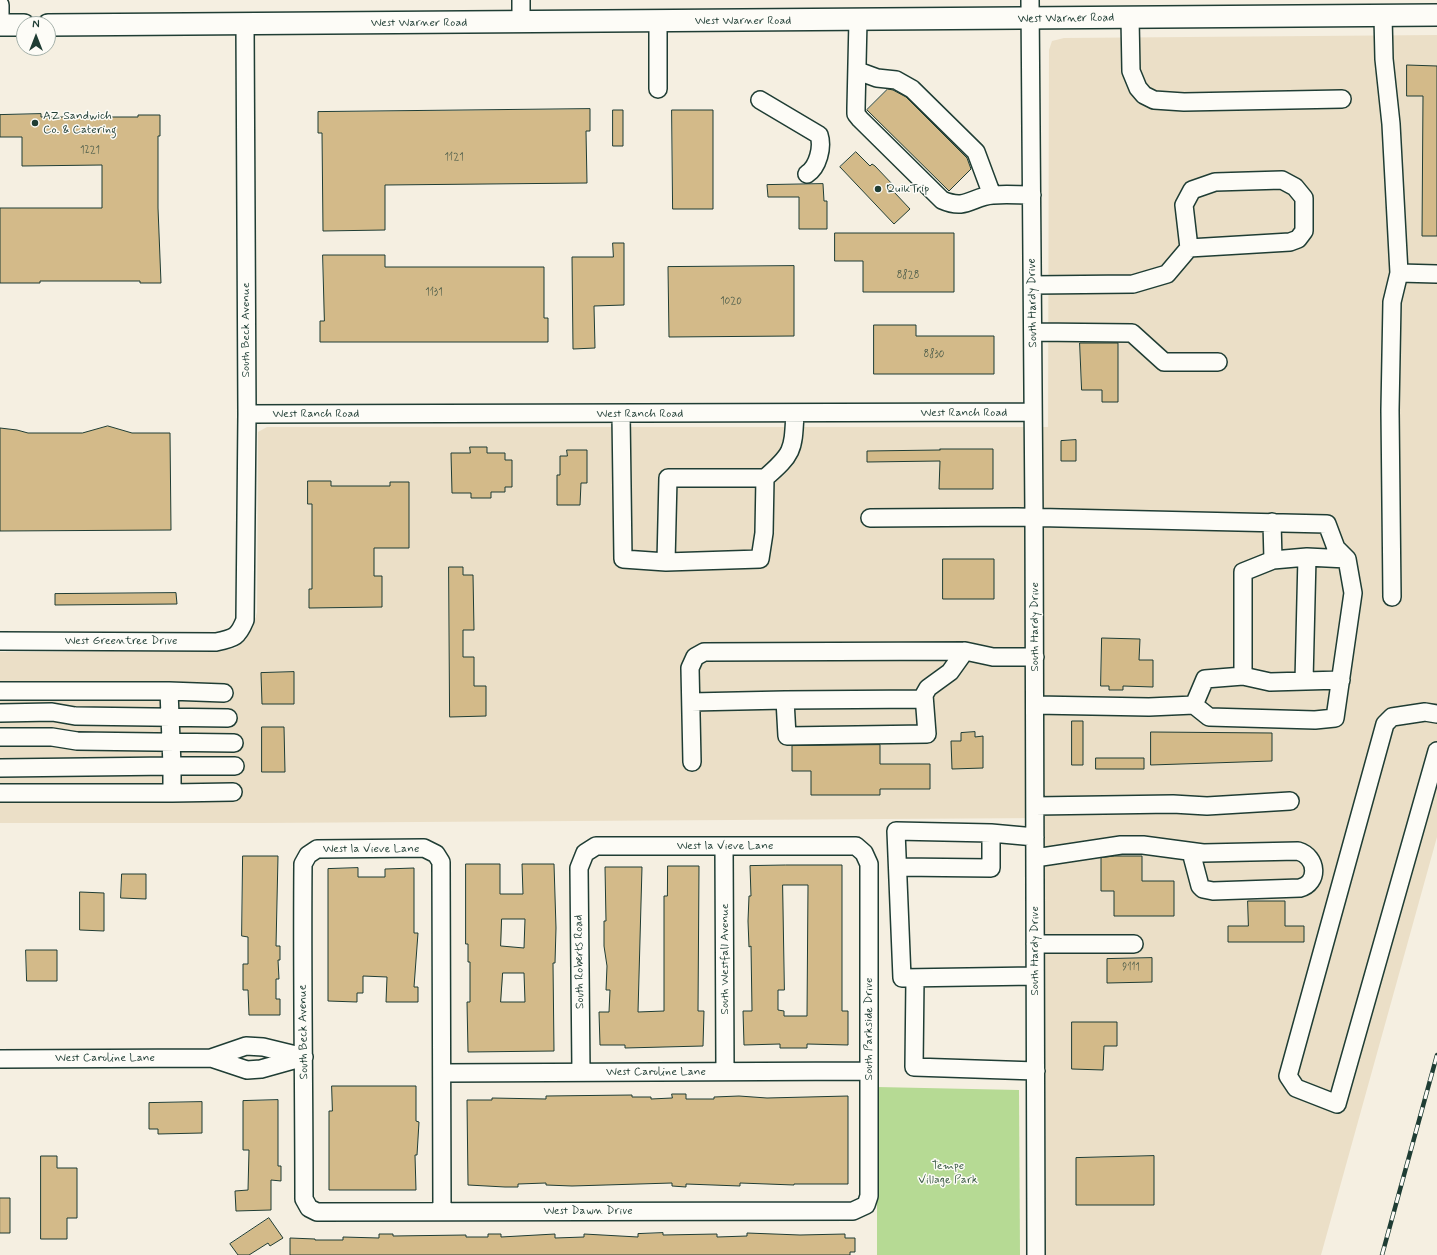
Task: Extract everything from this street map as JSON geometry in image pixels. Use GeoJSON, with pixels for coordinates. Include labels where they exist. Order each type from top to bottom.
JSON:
{"type":"FeatureCollection","features":[{"type":"Feature","properties":{"kind":"main road","name":"West Warner Road"},"geometry":{"type":"LineString","coordinates":[[56,25],[858,20],[1030,9],[1130,18],[1437,15]]}},
{"type":"Feature","properties":{"kind":"main road"},"geometry":{"type":"LineString","coordinates":[[0,25],[16,25]]}},
{"type":"Feature","properties":{"kind":"street"},"geometry":{"type":"LineString","coordinates":[[521,22],[522,0]]}},
{"type":"Feature","properties":{"kind":"street"},"geometry":{"type":"LineString","coordinates":[[0,5],[0,25]]}},
{"type":"Feature","properties":{"kind":"street","name":"South Hardy Drive"},"geometry":{"type":"LineString","coordinates":[[1030,9],[1035,657],[1036,1255]]}},
{"type":"Feature","properties":{"kind":"street"},"geometry":{"type":"LineString","coordinates":[[1383,16],[1384,60],[1391,124],[1399,273],[1392,302],[1390,410],[1392,597]]}},
{"type":"Feature","properties":{"kind":"street"},"geometry":{"type":"LineString","coordinates":[[1130,18],[1131,71],[1138,88],[1144,95],[1154,100],[1184,102],[1342,99]]}},
{"type":"Feature","properties":{"kind":"street"},"geometry":{"type":"LineString","coordinates":[[858,20],[856,114],[942,200],[953,205],[965,204],[992,195],[1032,195]]}},
{"type":"Feature","properties":{"kind":"street"},"geometry":{"type":"LineString","coordinates":[[658,22],[658,89]]}},
{"type":"Feature","properties":{"kind":"street","name":"South Beck Avenue"},"geometry":{"type":"LineString","coordinates":[[240,634],[245,620],[247,414],[245,24]]}},
{"type":"Feature","properties":{"kind":"street"},"geometry":{"type":"LineString","coordinates":[[858,71],[877,78],[896,80],[912,89],[976,152],[992,195]]}},
{"type":"Feature","properties":{"kind":"street"},"geometry":{"type":"LineString","coordinates":[[760,100],[819,135],[821,141],[819,154],[812,171],[807,174]]}},
{"type":"Feature","properties":{"kind":"street"},"geometry":{"type":"LineString","coordinates":[[1033,285],[1133,284],[1168,274],[1189,248],[1184,205],[1192,190],[1215,182],[1282,180],[1295,187],[1304,198],[1304,231],[1298,239],[1290,242],[1189,248]]}},
{"type":"Feature","properties":{"kind":"street"},"geometry":{"type":"LineString","coordinates":[[1399,273],[1437,274]]}},
{"type":"Feature","properties":{"kind":"street"},"geometry":{"type":"LineString","coordinates":[[1033,332],[1132,333],[1164,362],[1218,362]]}},
{"type":"Feature","properties":{"kind":"street","name":"West Ranch Road"},"geometry":{"type":"LineString","coordinates":[[247,414],[1033,412]]}},
{"type":"Feature","properties":{"kind":"street"},"geometry":{"type":"LineString","coordinates":[[666,562],[668,478],[765,478],[784,462],[793,446],[795,413]]}},
{"type":"Feature","properties":{"kind":"street"},"geometry":{"type":"LineString","coordinates":[[621,414],[623,558],[666,562],[760,559],[764,532],[765,478]]}},
{"type":"Feature","properties":{"kind":"street"},"geometry":{"type":"LineString","coordinates":[[870,518],[1034,517],[1327,524],[1336,548],[1347,558],[1353,593],[1335,718],[1315,720],[1209,717],[1194,705],[1149,707],[1035,705]]}},
{"type":"Feature","properties":{"kind":"street"},"geometry":{"type":"LineString","coordinates":[[1272,522],[1273,560]]}},
{"type":"Feature","properties":{"kind":"street"},"geometry":{"type":"LineString","coordinates":[[1304,681],[1307,558]]}},
{"type":"Feature","properties":{"kind":"street"},"geometry":{"type":"LineString","coordinates":[[1243,676],[1242,572],[1273,560],[1347,558]]}},
{"type":"Feature","properties":{"kind":"street","name":"West Greentree Drive"},"geometry":{"type":"LineString","coordinates":[[0,641],[216,642],[231,639],[240,634]]}},
{"type":"Feature","properties":{"kind":"street"},"geometry":{"type":"LineString","coordinates":[[692,762],[690,668],[695,657],[704,652],[966,652],[993,657],[1035,657]]}},
{"type":"Feature","properties":{"kind":"street"},"geometry":{"type":"LineString","coordinates":[[785,700],[787,736],[927,734],[924,699],[928,688],[950,672],[966,652]]}},
{"type":"Feature","properties":{"kind":"street"},"geometry":{"type":"LineString","coordinates":[[1194,705],[1205,679],[1243,676],[1270,682],[1341,680]]}},
{"type":"Feature","properties":{"kind":"street"},"geometry":{"type":"LineString","coordinates":[[0,690],[224,692]]}},
{"type":"Feature","properties":{"kind":"street"},"geometry":{"type":"LineString","coordinates":[[169,691],[172,793]]}},
{"type":"Feature","properties":{"kind":"street"},"geometry":{"type":"LineString","coordinates":[[691,702],[924,699]]}},
{"type":"Feature","properties":{"kind":"street"},"geometry":{"type":"LineString","coordinates":[[0,713],[52,712],[75,716],[228,718]]}},
{"type":"Feature","properties":{"kind":"street"},"geometry":{"type":"LineString","coordinates":[[1437,714],[1426,712],[1392,717],[1385,724],[1288,1076],[1296,1088],[1337,1104],[1437,751]]}},
{"type":"Feature","properties":{"kind":"street"},"geometry":{"type":"LineString","coordinates":[[0,736],[52,737],[77,741],[234,743]]}},
{"type":"Feature","properties":{"kind":"street"},"geometry":{"type":"LineString","coordinates":[[64,766],[65,793]]}},
{"type":"Feature","properties":{"kind":"street"},"geometry":{"type":"LineString","coordinates":[[0,768],[64,766],[235,766]]}},
{"type":"Feature","properties":{"kind":"street"},"geometry":{"type":"LineString","coordinates":[[0,794],[233,792]]}},
{"type":"Feature","properties":{"kind":"street"},"geometry":{"type":"LineString","coordinates":[[1035,806],[1173,804],[1208,806],[1290,800]]}},
{"type":"Feature","properties":{"kind":"street"},"geometry":{"type":"LineString","coordinates":[[1035,837],[991,833],[896,831],[902,978],[1035,976]]}},
{"type":"Feature","properties":{"kind":"street"},"geometry":{"type":"LineString","coordinates":[[898,867],[991,868],[991,833]]}},
{"type":"Feature","properties":{"kind":"street"},"geometry":{"type":"LineString","coordinates":[[1035,858],[1121,845],[1143,845],[1191,852],[1298,851],[1306,853],[1311,858],[1313,864],[1312,876],[1304,887],[1300,888],[1273,890],[1207,890],[1200,886],[1191,852]]}},
{"type":"Feature","properties":{"kind":"street","name":"West la Vieve Lane"},"geometry":{"type":"LineString","coordinates":[[585,853],[596,846],[856,846],[864,853]]}},
{"type":"Feature","properties":{"kind":"street","name":"South Westfall Avenue"},"geometry":{"type":"LineString","coordinates":[[724,846],[725,1071]]}},
{"type":"Feature","properties":{"kind":"street","name":"West la Vieve Lane"},"geometry":{"type":"LineString","coordinates":[[308,855],[317,849],[424,848],[436,854],[441,862],[443,1073]]}},
{"type":"Feature","properties":{"kind":"street","name":"South Roberts Road"},"geometry":{"type":"LineString","coordinates":[[581,1072],[579,868],[585,853]]}},
{"type":"Feature","properties":{"kind":"street","name":"South Parkside Drive"},"geometry":{"type":"LineString","coordinates":[[864,853],[869,864],[869,1196],[866,1205]]}},
{"type":"Feature","properties":{"kind":"street","name":"South Beck Avenue"},"geometry":{"type":"LineString","coordinates":[[308,855],[303,864],[302,947],[304,1199],[309,1208]]}},
{"type":"Feature","properties":{"kind":"street"},"geometry":{"type":"LineString","coordinates":[[1035,944],[1134,944]]}},
{"type":"Feature","properties":{"kind":"street"},"geometry":{"type":"LineString","coordinates":[[915,978],[914,1067],[1036,1071]]}},
{"type":"Feature","properties":{"kind":"street","name":"West Caroline Lane"},"geometry":{"type":"LineString","coordinates":[[0,1059],[211,1058],[246,1046],[263,1047],[304,1057]]}},
{"type":"Feature","properties":{"kind":"street","name":"West Caroline Lane"},"geometry":{"type":"LineString","coordinates":[[211,1058],[247,1070],[261,1069],[304,1057]]}},
{"type":"Feature","properties":{"kind":"street","name":"West Caroline Lane"},"geometry":{"type":"LineString","coordinates":[[443,1073],[869,1071]]}},
{"type":"Feature","properties":{"kind":"street"},"geometry":{"type":"LineString","coordinates":[[442,1211],[443,1073]]}},
{"type":"Feature","properties":{"kind":"street","name":"West Dawn Drive"},"geometry":{"type":"LineString","coordinates":[[309,1208],[317,1212],[853,1211],[866,1205]]}},
{"type":"Feature","properties":{"kind":"shaded area"},"geometry":{"type":"Polygon","coordinates":[[[1437,35],[1437,837],[1321,1255],[1046,1255],[1044,818],[262,823],[0,823],[0,652],[220,651],[236,648],[246,639],[253,627],[257,612],[258,432],[267,427],[1048,427],[1049,50],[1052,41],[1064,38],[1437,35]]]}},
{"type":"Feature","properties":{"kind":"green space","name":"Tempe Village Park"},"geometry":{"type":"Polygon","coordinates":[[[877,1087],[1019,1090],[1020,1255],[877,1255],[877,1087]]]}},
{"type":"Feature","properties":{"kind":"building"},"geometry":{"type":"Polygon","coordinates":[[[1407,65],[1437,66],[1437,236],[1422,236],[1423,96],[1407,96],[1407,65]]]}},
{"type":"Feature","properties":{"kind":"building"},"geometry":{"type":"Polygon","coordinates":[[[888,89],[906,97],[967,158],[971,169],[949,191],[867,110],[888,89]]]}},
{"type":"Feature","properties":{"kind":"building"},"geometry":{"type":"Polygon","coordinates":[[[590,109],[590,131],[586,131],[587,183],[385,185],[385,230],[323,231],[322,133],[318,133],[318,112],[590,109]]]}},
{"type":"Feature","properties":{"kind":"building"},"geometry":{"type":"Polygon","coordinates":[[[613,110],[623,110],[623,146],[613,146],[613,110]]]}},
{"type":"Feature","properties":{"kind":"building"},"geometry":{"type":"Polygon","coordinates":[[[672,110],[713,110],[713,209],[673,209],[672,110]]]}},
{"type":"Feature","properties":{"kind":"building"},"geometry":{"type":"Polygon","coordinates":[[[41,114],[41,117],[138,117],[138,115],[160,115],[160,136],[158,136],[158,208],[161,283],[140,283],[140,281],[40,281],[40,283],[0,283],[0,208],[102,208],[102,165],[22,166],[22,137],[0,137],[0,115],[41,114]]]}},
{"type":"Feature","properties":{"kind":"building","name":"QuikTrip"},"geometry":{"type":"Polygon","coordinates":[[[856,152],[870,166],[872,164],[875,166],[895,187],[896,190],[894,192],[910,209],[894,224],[840,167],[856,152]]]}},
{"type":"Feature","properties":{"kind":"building"},"geometry":{"type":"Polygon","coordinates":[[[823,184],[824,201],[827,201],[827,229],[799,229],[799,197],[768,197],[767,185],[823,184]]]}},
{"type":"Feature","properties":{"kind":"building"},"geometry":{"type":"Polygon","coordinates":[[[835,233],[954,233],[954,292],[863,292],[863,261],[835,261],[835,233]]]}},
{"type":"Feature","properties":{"kind":"building"},"geometry":{"type":"Polygon","coordinates":[[[613,243],[624,243],[624,305],[594,306],[595,348],[573,349],[572,257],[613,257],[613,243]]]}},
{"type":"Feature","properties":{"kind":"building"},"geometry":{"type":"Polygon","coordinates":[[[323,255],[385,255],[385,267],[544,267],[544,318],[548,318],[548,342],[320,342],[320,321],[324,321],[323,255]]]}},
{"type":"Feature","properties":{"kind":"building"},"geometry":{"type":"Polygon","coordinates":[[[794,266],[794,336],[669,337],[668,267],[794,266]]]}},
{"type":"Feature","properties":{"kind":"building"},"geometry":{"type":"Polygon","coordinates":[[[874,325],[916,325],[916,336],[994,336],[994,374],[874,374],[874,325]]]}},
{"type":"Feature","properties":{"kind":"building"},"geometry":{"type":"Polygon","coordinates":[[[1080,343],[1118,343],[1118,402],[1102,402],[1102,390],[1082,390],[1080,343]]]}},
{"type":"Feature","properties":{"kind":"building"},"geometry":{"type":"Polygon","coordinates":[[[108,426],[132,433],[170,433],[171,530],[0,531],[0,428],[28,433],[82,433],[108,426]]]}},
{"type":"Feature","properties":{"kind":"building"},"geometry":{"type":"Polygon","coordinates":[[[1076,440],[1076,461],[1061,461],[1061,441],[1076,440]]]}},
{"type":"Feature","properties":{"kind":"building"},"geometry":{"type":"Polygon","coordinates":[[[470,447],[487,447],[487,453],[505,453],[505,460],[512,460],[512,487],[505,487],[505,492],[491,492],[491,498],[471,498],[471,493],[452,493],[451,453],[470,453],[470,447]]]}},
{"type":"Feature","properties":{"kind":"building"},"geometry":{"type":"Polygon","coordinates":[[[993,449],[993,489],[939,489],[940,461],[867,462],[867,451],[993,449]]]}},
{"type":"Feature","properties":{"kind":"building"},"geometry":{"type":"Polygon","coordinates":[[[567,450],[587,450],[587,483],[581,483],[580,505],[557,505],[557,475],[560,475],[560,456],[567,456],[567,450]]]}},
{"type":"Feature","properties":{"kind":"building"},"geometry":{"type":"Polygon","coordinates":[[[308,481],[331,481],[331,486],[390,486],[390,482],[409,482],[409,548],[374,548],[374,576],[382,576],[382,607],[309,608],[309,589],[312,589],[312,504],[308,504],[308,481]]]}},
{"type":"Feature","properties":{"kind":"building"},"geometry":{"type":"Polygon","coordinates":[[[943,559],[994,559],[994,599],[943,599],[943,559]]]}},
{"type":"Feature","properties":{"kind":"building"},"geometry":{"type":"Polygon","coordinates":[[[449,567],[463,567],[463,575],[473,575],[474,630],[463,630],[463,657],[474,657],[474,686],[486,686],[486,716],[450,717],[449,567]]]}},
{"type":"Feature","properties":{"kind":"building"},"geometry":{"type":"Polygon","coordinates":[[[176,593],[177,604],[55,605],[55,594],[176,593]]]}},
{"type":"Feature","properties":{"kind":"building"},"geometry":{"type":"Polygon","coordinates":[[[1102,638],[1140,639],[1139,660],[1153,660],[1153,687],[1123,686],[1123,690],[1109,690],[1109,686],[1101,686],[1102,638]]]}},
{"type":"Feature","properties":{"kind":"building"},"geometry":{"type":"Polygon","coordinates":[[[294,672],[294,704],[262,704],[261,673],[294,672]]]}},
{"type":"Feature","properties":{"kind":"building"},"geometry":{"type":"Polygon","coordinates":[[[1072,721],[1083,721],[1083,765],[1072,765],[1072,721]]]}},
{"type":"Feature","properties":{"kind":"building"},"geometry":{"type":"Polygon","coordinates":[[[262,727],[284,727],[285,772],[262,772],[262,727]]]}},
{"type":"Feature","properties":{"kind":"building"},"geometry":{"type":"Polygon","coordinates":[[[975,732],[975,737],[983,736],[983,768],[952,769],[951,741],[961,741],[961,733],[975,732]]]}},
{"type":"Feature","properties":{"kind":"building"},"geometry":{"type":"Polygon","coordinates":[[[1151,732],[1272,733],[1272,761],[1151,765],[1151,732]]]}},
{"type":"Feature","properties":{"kind":"building"},"geometry":{"type":"Polygon","coordinates":[[[880,745],[880,764],[930,764],[930,789],[880,789],[880,795],[811,795],[811,771],[792,771],[792,746],[880,745]]]}},
{"type":"Feature","properties":{"kind":"building"},"geometry":{"type":"Polygon","coordinates":[[[1096,758],[1144,758],[1144,769],[1096,769],[1096,758]]]}},
{"type":"Feature","properties":{"kind":"building"},"geometry":{"type":"Polygon","coordinates":[[[243,856],[278,856],[276,946],[280,946],[280,960],[278,960],[279,979],[276,979],[276,999],[280,999],[280,1015],[249,1015],[248,990],[243,990],[243,964],[248,964],[248,937],[242,936],[243,856]]]}},
{"type":"Feature","properties":{"kind":"building"},"geometry":{"type":"Polygon","coordinates":[[[1115,856],[1142,856],[1142,881],[1174,881],[1174,916],[1114,916],[1114,891],[1101,891],[1101,858],[1115,856]]]}},
{"type":"Feature","properties":{"kind":"building"},"geometry":{"type":"Polygon","coordinates":[[[466,864],[500,864],[500,894],[523,894],[522,864],[554,864],[556,928],[555,963],[553,963],[554,1051],[468,1052],[467,1002],[470,1002],[470,962],[468,962],[468,944],[466,944],[466,864]],[[502,919],[501,946],[524,948],[525,919],[502,919]],[[503,973],[501,1002],[525,1002],[524,973],[503,973]]]}},
{"type":"Feature","properties":{"kind":"building"},"geometry":{"type":"Polygon","coordinates":[[[842,865],[842,1011],[848,1011],[848,1045],[807,1044],[807,1048],[780,1048],[780,1044],[744,1045],[743,1011],[752,1011],[751,946],[749,947],[748,921],[749,896],[751,896],[750,866],[842,865]],[[783,885],[784,990],[778,990],[778,1010],[784,1011],[784,1016],[807,1016],[808,885],[783,885]]]}},
{"type":"Feature","properties":{"kind":"building"},"geometry":{"type":"Polygon","coordinates":[[[668,866],[699,866],[698,1011],[704,1011],[703,1046],[625,1048],[625,1045],[600,1045],[599,1012],[609,1012],[610,990],[606,990],[607,966],[604,946],[604,921],[606,921],[605,867],[642,867],[638,1012],[664,1011],[664,896],[667,896],[668,866]]]}},
{"type":"Feature","properties":{"kind":"building"},"geometry":{"type":"Polygon","coordinates":[[[358,868],[358,877],[385,877],[385,869],[414,868],[414,933],[418,933],[414,987],[418,987],[418,1002],[386,1002],[387,977],[363,976],[363,993],[357,993],[357,1002],[328,1001],[328,869],[358,868]]]}},
{"type":"Feature","properties":{"kind":"building"},"geometry":{"type":"Polygon","coordinates":[[[122,874],[146,874],[146,899],[121,898],[122,874]]]}},
{"type":"Feature","properties":{"kind":"building"},"geometry":{"type":"Polygon","coordinates":[[[80,892],[104,893],[104,931],[80,930],[80,892]]]}},
{"type":"Feature","properties":{"kind":"building"},"geometry":{"type":"Polygon","coordinates":[[[1248,901],[1285,901],[1285,926],[1304,926],[1304,942],[1228,942],[1228,926],[1248,926],[1248,901]]]}},
{"type":"Feature","properties":{"kind":"building"},"geometry":{"type":"Polygon","coordinates":[[[26,950],[57,950],[57,981],[27,981],[26,950]]]}},
{"type":"Feature","properties":{"kind":"building"},"geometry":{"type":"Polygon","coordinates":[[[1152,958],[1152,982],[1107,983],[1107,959],[1152,958]]]}},
{"type":"Feature","properties":{"kind":"building"},"geometry":{"type":"Polygon","coordinates":[[[1072,1022],[1117,1022],[1117,1046],[1104,1046],[1103,1070],[1072,1069],[1072,1022]]]}},
{"type":"Feature","properties":{"kind":"building"},"geometry":{"type":"Polygon","coordinates":[[[332,1086],[416,1086],[416,1121],[419,1122],[417,1155],[415,1155],[416,1190],[329,1190],[329,1111],[332,1111],[332,1086]]]}},
{"type":"Feature","properties":{"kind":"building"},"geometry":{"type":"Polygon","coordinates":[[[672,1094],[686,1094],[686,1099],[714,1099],[714,1097],[739,1096],[767,1098],[848,1096],[848,1184],[794,1185],[740,1183],[740,1186],[686,1184],[686,1187],[672,1186],[672,1183],[572,1186],[546,1185],[546,1183],[518,1184],[518,1187],[468,1185],[467,1100],[492,1100],[492,1098],[546,1099],[546,1096],[632,1095],[632,1097],[651,1097],[651,1099],[672,1098],[672,1094]]]}},
{"type":"Feature","properties":{"kind":"building"},"geometry":{"type":"Polygon","coordinates":[[[278,1100],[278,1166],[281,1166],[281,1181],[271,1180],[271,1210],[236,1211],[235,1191],[248,1190],[249,1150],[243,1150],[243,1101],[278,1100]]]}},
{"type":"Feature","properties":{"kind":"building"},"geometry":{"type":"Polygon","coordinates":[[[202,1102],[202,1133],[158,1134],[158,1129],[149,1129],[149,1103],[202,1102]]]}},
{"type":"Feature","properties":{"kind":"building"},"geometry":{"type":"Polygon","coordinates":[[[41,1156],[57,1156],[57,1168],[77,1168],[77,1218],[67,1218],[67,1239],[41,1239],[41,1156]]]}},
{"type":"Feature","properties":{"kind":"building"},"geometry":{"type":"Polygon","coordinates":[[[1154,1156],[1154,1205],[1076,1205],[1076,1158],[1154,1156]]]}},
{"type":"Feature","properties":{"kind":"building"},"geometry":{"type":"Polygon","coordinates":[[[0,1198],[10,1198],[10,1233],[0,1233],[0,1198]]]}},
{"type":"Feature","properties":{"kind":"building"},"geometry":{"type":"Polygon","coordinates":[[[269,1218],[283,1238],[270,1246],[268,1243],[249,1255],[238,1255],[230,1244],[269,1218]]]}},
{"type":"Feature","properties":{"kind":"building"},"geometry":{"type":"Polygon","coordinates":[[[663,1233],[663,1235],[717,1234],[717,1237],[747,1236],[747,1233],[800,1235],[845,1234],[845,1238],[855,1238],[855,1252],[850,1252],[850,1255],[290,1255],[290,1238],[343,1240],[343,1237],[379,1238],[379,1234],[393,1234],[393,1236],[466,1235],[466,1237],[488,1237],[488,1234],[501,1234],[501,1237],[555,1234],[555,1238],[584,1237],[584,1234],[638,1237],[638,1234],[663,1233]]]}},
{"type":"Feature","properties":{"kind":"railway"},"geometry":{"type":"LineString","coordinates":[[1382,1255],[1437,1055]]}},
{"type":"Feature","properties":{"kind":"place","name":"AZ Sandwich Co. & Catering"},"geometry":{"type":"Point","coordinates":[35,123]}},
{"type":"Feature","properties":{"kind":"place","name":"QuikTrip"},"geometry":{"type":"Point","coordinates":[878,189]}}]}
